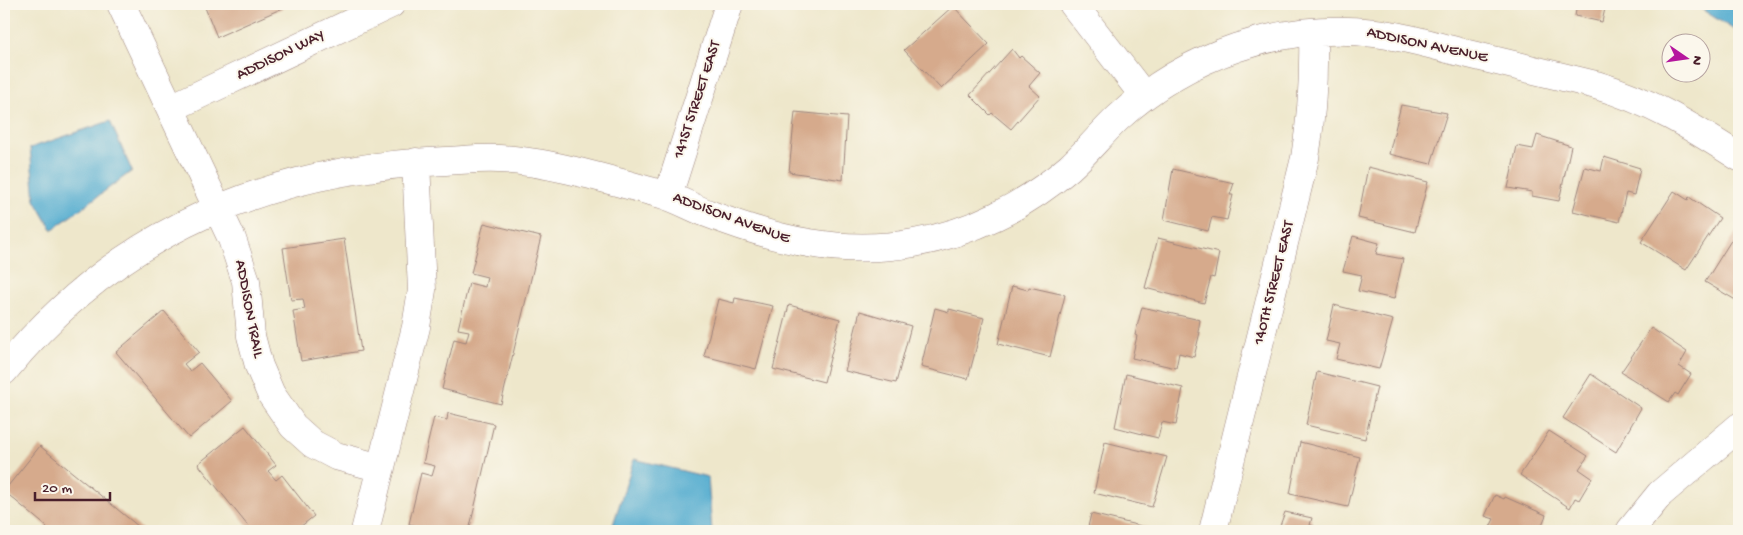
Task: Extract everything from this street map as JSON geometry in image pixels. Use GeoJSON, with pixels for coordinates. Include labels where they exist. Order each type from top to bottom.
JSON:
{"type":"FeatureCollection","features":[{"type":"Feature","properties":{"kind":"street"},"geometry":{"type":"LineString","coordinates":[[121,4],[218,207]]}},
{"type":"Feature","properties":{"kind":"street","name":"ADDISON WAY"},"geometry":{"type":"LineString","coordinates":[[171,108],[391,4]]}},
{"type":"Feature","properties":{"kind":"street","name":"141ST STREET EAST"},"geometry":{"type":"LineString","coordinates":[[668,196],[729,4]]}},
{"type":"Feature","properties":{"kind":"street"},"geometry":{"type":"LineString","coordinates":[[1073,4],[1144,96]]}},
{"type":"Feature","properties":{"kind":"street","name":"ADDISON AVENUE"},"geometry":{"type":"LineString","coordinates":[[4,371],[36,334],[88,286],[144,246],[218,207],[289,182],[347,169],[416,162],[500,159],[537,164],[668,196],[766,235],[799,243],[859,248],[914,243],[973,226],[1028,199],[1068,169],[1144,96],[1182,71],[1224,51],[1268,38],[1313,32],[1355,31],[1396,36],[1612,90],[1667,112],[1739,158]]}},
{"type":"Feature","properties":{"kind":"street","name":"140TH STREET EAST"},"geometry":{"type":"LineString","coordinates":[[1213,531],[1305,158],[1313,92],[1313,32]]}},
{"type":"Feature","properties":{"kind":"street"},"geometry":{"type":"LineString","coordinates":[[365,531],[416,327],[422,290],[416,162]]}},
{"type":"Feature","properties":{"kind":"street","name":"ADDISON TRAIL"},"geometry":{"type":"LineString","coordinates":[[218,207],[232,239],[246,281],[251,336],[259,366],[271,394],[293,426],[313,444],[336,456],[381,468]]}},
{"type":"Feature","properties":{"kind":"street"},"geometry":{"type":"LineString","coordinates":[[1630,531],[1660,494],[1739,427]]}},
{"type":"Feature","properties":{"kind":"water"},"geometry":{"type":"Polygon","coordinates":[[[1739,4],[1739,33],[1695,5],[1739,4]]]}},
{"type":"Feature","properties":{"kind":"water"},"geometry":{"type":"Polygon","coordinates":[[[110,121],[132,171],[52,230],[35,200],[30,148],[110,121]]]}},
{"type":"Feature","properties":{"kind":"water"},"geometry":{"type":"Polygon","coordinates":[[[634,459],[708,477],[712,531],[611,531],[634,459]]]}},
{"type":"Feature","properties":{"kind":"building"},"geometry":{"type":"Polygon","coordinates":[[[292,4],[217,37],[204,5],[292,4]]]}},
{"type":"Feature","properties":{"kind":"building"},"geometry":{"type":"Polygon","coordinates":[[[1577,4],[1606,4],[1602,22],[1575,16],[1577,4]]]}},
{"type":"Feature","properties":{"kind":"building"},"geometry":{"type":"Polygon","coordinates":[[[953,6],[989,44],[941,89],[904,50],[953,6]]]}},
{"type":"Feature","properties":{"kind":"building"},"geometry":{"type":"Polygon","coordinates":[[[1012,49],[1019,58],[1021,56],[1040,73],[1029,86],[1040,96],[1011,129],[992,113],[990,115],[970,95],[1012,49]]]}},
{"type":"Feature","properties":{"kind":"building"},"geometry":{"type":"Polygon","coordinates":[[[1401,105],[1447,113],[1431,164],[1389,154],[1401,105]]]}},
{"type":"Feature","properties":{"kind":"building"},"geometry":{"type":"Polygon","coordinates":[[[795,112],[847,117],[843,180],[789,172],[795,112]]]}},
{"type":"Feature","properties":{"kind":"building"},"geometry":{"type":"Polygon","coordinates":[[[1537,135],[1571,146],[1559,201],[1532,196],[1532,192],[1508,188],[1517,146],[1533,149],[1537,135]]]}},
{"type":"Feature","properties":{"kind":"building"},"geometry":{"type":"Polygon","coordinates":[[[1604,157],[1640,168],[1634,195],[1626,193],[1619,222],[1573,211],[1585,167],[1601,171],[1604,157]]]}},
{"type":"Feature","properties":{"kind":"building"},"geometry":{"type":"Polygon","coordinates":[[[1368,167],[1428,182],[1415,232],[1358,218],[1368,167]]]}},
{"type":"Feature","properties":{"kind":"building"},"geometry":{"type":"Polygon","coordinates":[[[1173,169],[1234,183],[1230,195],[1233,195],[1227,220],[1212,217],[1208,231],[1164,220],[1173,169]]]}},
{"type":"Feature","properties":{"kind":"building"},"geometry":{"type":"Polygon","coordinates":[[[1674,191],[1688,200],[1689,197],[1720,218],[1686,270],[1641,242],[1674,191]]]}},
{"type":"Feature","properties":{"kind":"building"},"geometry":{"type":"Polygon","coordinates":[[[484,223],[541,237],[501,404],[442,389],[454,339],[466,342],[469,331],[458,329],[469,283],[485,287],[487,277],[471,273],[484,223]]]}},
{"type":"Feature","properties":{"kind":"building"},"geometry":{"type":"Polygon","coordinates":[[[1737,231],[1739,233],[1739,302],[1705,282],[1737,231]]]}},
{"type":"Feature","properties":{"kind":"building"},"geometry":{"type":"Polygon","coordinates":[[[1353,236],[1379,243],[1376,254],[1403,259],[1394,299],[1358,291],[1362,275],[1343,271],[1353,236]]]}},
{"type":"Feature","properties":{"kind":"building"},"geometry":{"type":"Polygon","coordinates":[[[1158,238],[1219,253],[1214,278],[1211,277],[1204,303],[1145,288],[1158,238]]]}},
{"type":"Feature","properties":{"kind":"building"},"geometry":{"type":"Polygon","coordinates":[[[344,239],[361,351],[301,361],[293,311],[305,309],[303,299],[291,300],[283,248],[344,239]]]}},
{"type":"Feature","properties":{"kind":"building"},"geometry":{"type":"Polygon","coordinates":[[[1012,286],[1028,290],[1029,287],[1065,295],[1050,357],[998,344],[1012,286]]]}},
{"type":"Feature","properties":{"kind":"building"},"geometry":{"type":"Polygon","coordinates":[[[735,298],[773,306],[756,369],[704,356],[718,299],[734,303],[735,298]]]}},
{"type":"Feature","properties":{"kind":"building"},"geometry":{"type":"Polygon","coordinates":[[[789,305],[840,319],[824,382],[773,369],[789,305]]]}},
{"type":"Feature","properties":{"kind":"building"},"geometry":{"type":"Polygon","coordinates":[[[1334,305],[1393,320],[1379,369],[1336,359],[1340,344],[1326,341],[1334,305]]]}},
{"type":"Feature","properties":{"kind":"building"},"geometry":{"type":"Polygon","coordinates":[[[1142,307],[1200,320],[1198,332],[1200,332],[1194,357],[1179,353],[1176,368],[1132,358],[1142,307]]]}},
{"type":"Feature","properties":{"kind":"building"},"geometry":{"type":"Polygon","coordinates":[[[935,308],[949,312],[949,309],[984,318],[968,379],[921,367],[935,308]]]}},
{"type":"Feature","properties":{"kind":"building"},"geometry":{"type":"Polygon","coordinates":[[[164,311],[199,352],[184,364],[190,371],[200,363],[232,401],[189,438],[116,352],[164,311]]]}},
{"type":"Feature","properties":{"kind":"building"},"geometry":{"type":"Polygon","coordinates":[[[860,311],[911,326],[896,383],[845,371],[860,311]]]}},
{"type":"Feature","properties":{"kind":"building"},"geometry":{"type":"Polygon","coordinates":[[[1651,328],[1687,352],[1679,366],[1691,374],[1678,395],[1675,393],[1669,402],[1621,372],[1651,328]]]}},
{"type":"Feature","properties":{"kind":"building"},"geometry":{"type":"Polygon","coordinates":[[[1317,372],[1377,387],[1365,439],[1306,425],[1317,372]]]}},
{"type":"Feature","properties":{"kind":"building"},"geometry":{"type":"Polygon","coordinates":[[[1126,374],[1183,388],[1176,425],[1162,422],[1158,438],[1115,427],[1126,374]]]}},
{"type":"Feature","properties":{"kind":"building"},"geometry":{"type":"Polygon","coordinates":[[[1591,374],[1641,408],[1616,452],[1563,418],[1591,374]]]}},
{"type":"Feature","properties":{"kind":"building"},"geometry":{"type":"Polygon","coordinates":[[[448,413],[494,424],[469,531],[440,531],[409,524],[421,473],[432,476],[435,466],[423,463],[434,417],[447,420],[448,413]]]}},
{"type":"Feature","properties":{"kind":"building"},"geometry":{"type":"Polygon","coordinates":[[[245,426],[276,465],[268,471],[276,480],[282,475],[314,516],[295,531],[252,531],[198,464],[245,426]]]}},
{"type":"Feature","properties":{"kind":"building"},"geometry":{"type":"Polygon","coordinates":[[[1549,431],[1588,456],[1579,469],[1592,478],[1579,500],[1575,498],[1570,508],[1520,475],[1549,431]]]}},
{"type":"Feature","properties":{"kind":"building"},"geometry":{"type":"Polygon","coordinates":[[[1105,442],[1167,457],[1152,507],[1094,493],[1105,442]]]}},
{"type":"Feature","properties":{"kind":"building"},"geometry":{"type":"Polygon","coordinates":[[[1300,442],[1360,457],[1348,507],[1290,494],[1300,442]]]}},
{"type":"Feature","properties":{"kind":"building"},"geometry":{"type":"Polygon","coordinates":[[[40,446],[144,531],[45,530],[47,527],[4,491],[40,446]]]}},
{"type":"Feature","properties":{"kind":"building"},"geometry":{"type":"Polygon","coordinates":[[[1495,495],[1504,499],[1505,497],[1546,515],[1540,530],[1544,531],[1488,531],[1494,519],[1485,516],[1495,495]]]}},
{"type":"Feature","properties":{"kind":"building"},"geometry":{"type":"Polygon","coordinates":[[[1285,512],[1312,518],[1310,525],[1332,531],[1278,531],[1285,512]]]}},
{"type":"Feature","properties":{"kind":"building"},"geometry":{"type":"Polygon","coordinates":[[[1091,514],[1149,528],[1147,531],[1087,531],[1091,514]]]}}]}
